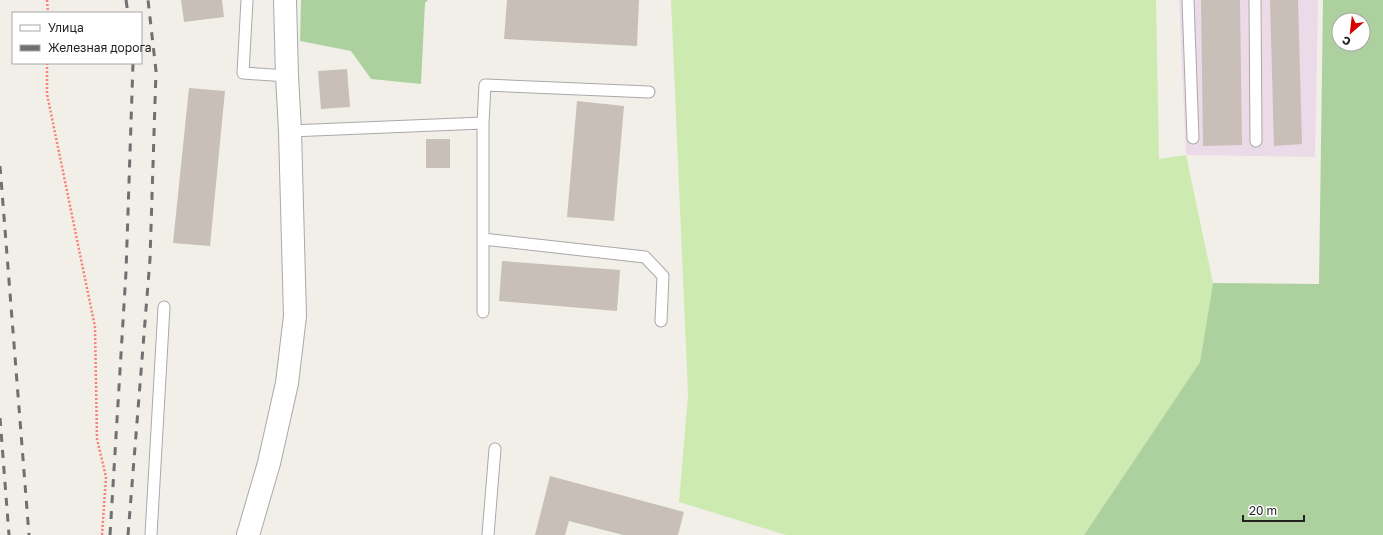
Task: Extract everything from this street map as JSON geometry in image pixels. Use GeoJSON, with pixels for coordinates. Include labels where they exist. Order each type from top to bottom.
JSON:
{"type":"FeatureCollection","features":[{"type":"Feature","properties":{"kind":"street"},"geometry":{"type":"LineString","coordinates":[[248,535],[269,463],[287,383],[295,316],[285,0]]}},
{"type":"Feature","properties":{"kind":"lane"},"geometry":{"type":"LineString","coordinates":[[247,0],[243,73],[287,76]]}},
{"type":"Feature","properties":{"kind":"lane"},"geometry":{"type":"LineString","coordinates":[[1188,0],[1192,138]]}},
{"type":"Feature","properties":{"kind":"lane"},"geometry":{"type":"LineString","coordinates":[[1255,0],[1256,141]]}},
{"type":"Feature","properties":{"kind":"lane"},"geometry":{"type":"LineString","coordinates":[[483,312],[484,85],[649,92]]}},
{"type":"Feature","properties":{"kind":"lane"},"geometry":{"type":"LineString","coordinates":[[290,131],[483,122]]}},
{"type":"Feature","properties":{"kind":"lane"},"geometry":{"type":"LineString","coordinates":[[483,239],[645,257],[663,276],[661,321]]}},
{"type":"Feature","properties":{"kind":"lane"},"geometry":{"type":"LineString","coordinates":[[151,535],[164,307]]}},
{"type":"Feature","properties":{"kind":"lane"},"geometry":{"type":"LineString","coordinates":[[488,535],[495,449]]}},
{"type":"Feature","properties":{"kind":"path"},"geometry":{"type":"LineString","coordinates":[[47,0],[48,12]]}},
{"type":"Feature","properties":{"kind":"path"},"geometry":{"type":"LineString","coordinates":[[47,64],[47,94],[95,327],[97,439],[106,477],[102,535]]}},
{"type":"Feature","properties":{"kind":"shaded area"},"geometry":{"type":"Polygon","coordinates":[[[1179,0],[1318,0],[1315,157],[1186,155],[1179,0]]]}},
{"type":"Feature","properties":{"kind":"green space"},"geometry":{"type":"Polygon","coordinates":[[[301,0],[428,0],[425,3],[421,84],[371,79],[351,51],[300,41],[301,0]]]}},
{"type":"Feature","properties":{"kind":"green space"},"geometry":{"type":"Polygon","coordinates":[[[671,0],[1156,0],[1159,159],[1186,155],[1213,283],[1200,362],[1084,535],[786,535],[679,502],[688,395],[671,0]]]}},
{"type":"Feature","properties":{"kind":"green space"},"geometry":{"type":"Polygon","coordinates":[[[1323,0],[1383,0],[1383,535],[1084,535],[1200,362],[1213,283],[1319,284],[1323,0]]]}},
{"type":"Feature","properties":{"kind":"building"},"geometry":{"type":"Polygon","coordinates":[[[181,0],[222,0],[224,17],[184,22],[181,0]]]}},
{"type":"Feature","properties":{"kind":"building"},"geometry":{"type":"Polygon","coordinates":[[[507,0],[639,0],[637,46],[504,39],[507,0]]]}},
{"type":"Feature","properties":{"kind":"building"},"geometry":{"type":"Polygon","coordinates":[[[1201,0],[1240,0],[1242,145],[1203,146],[1201,0]]]}},
{"type":"Feature","properties":{"kind":"building"},"geometry":{"type":"Polygon","coordinates":[[[1270,0],[1298,0],[1302,144],[1274,146],[1270,0]]]}},
{"type":"Feature","properties":{"kind":"building"},"geometry":{"type":"Polygon","coordinates":[[[347,69],[350,107],[321,109],[318,71],[347,69]]]}},
{"type":"Feature","properties":{"kind":"building"},"geometry":{"type":"Polygon","coordinates":[[[189,88],[225,91],[210,246],[173,243],[189,88]]]}},
{"type":"Feature","properties":{"kind":"building"},"geometry":{"type":"Polygon","coordinates":[[[577,101],[624,106],[614,221],[567,217],[577,101]]]}},
{"type":"Feature","properties":{"kind":"building"},"geometry":{"type":"Polygon","coordinates":[[[426,139],[450,139],[450,168],[426,168],[426,139]]]}},
{"type":"Feature","properties":{"kind":"building"},"geometry":{"type":"Polygon","coordinates":[[[502,261],[620,270],[617,311],[499,301],[502,261]]]}},
{"type":"Feature","properties":{"kind":"building"},"geometry":{"type":"Polygon","coordinates":[[[550,476],[684,512],[678,535],[623,535],[569,521],[565,535],[535,535],[550,476]]]}},
{"type":"Feature","properties":{"kind":"railway"},"geometry":{"type":"LineString","coordinates":[[126,0],[128,12]]}},
{"type":"Feature","properties":{"kind":"railway"},"geometry":{"type":"LineString","coordinates":[[128,535],[150,259],[156,71],[148,0]]}},
{"type":"Feature","properties":{"kind":"railway"},"geometry":{"type":"LineString","coordinates":[[110,535],[126,272],[133,64]]}},
{"type":"Feature","properties":{"kind":"railway"},"geometry":{"type":"LineString","coordinates":[[0,166],[29,535]]}},
{"type":"Feature","properties":{"kind":"railway"},"geometry":{"type":"LineString","coordinates":[[0,418],[9,535]]}}]}
